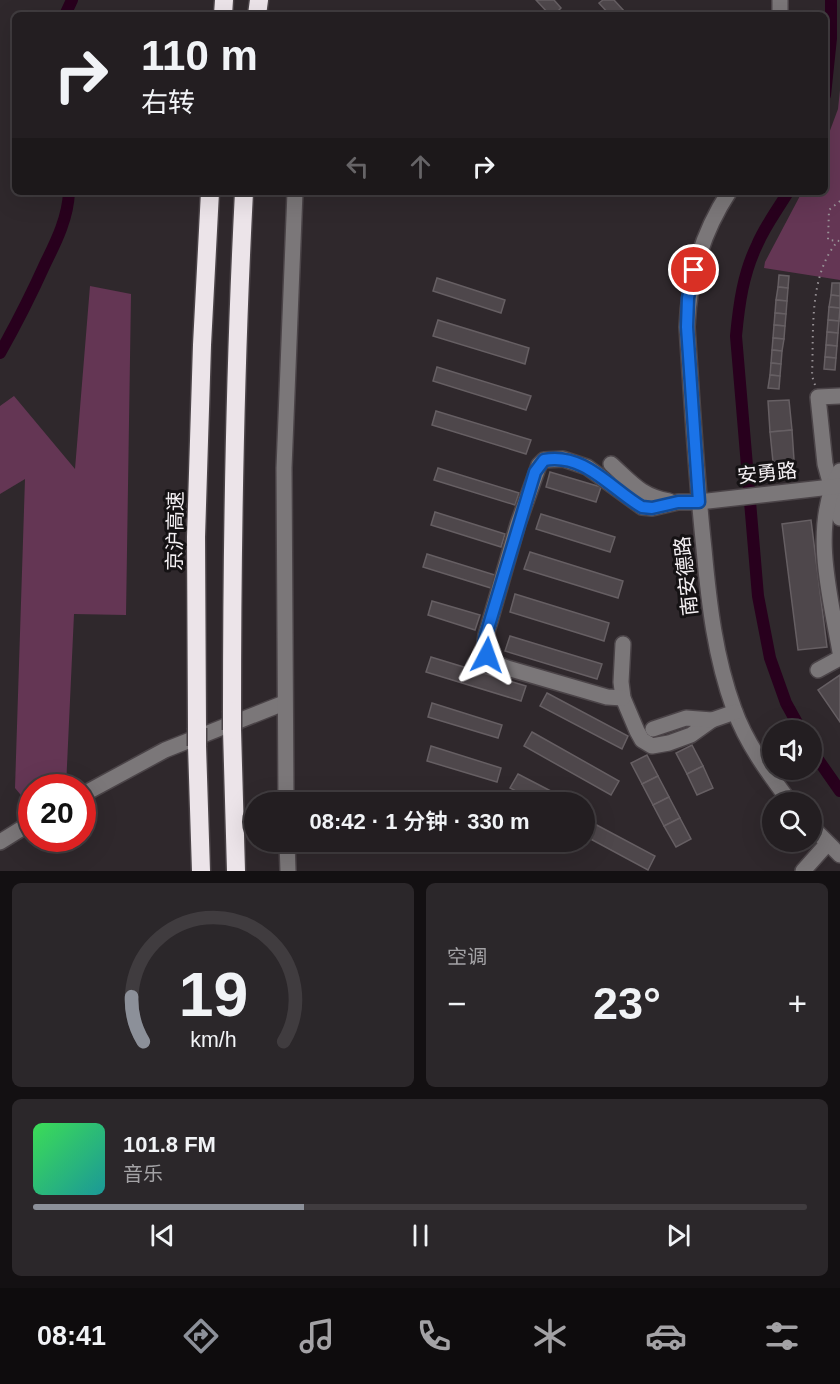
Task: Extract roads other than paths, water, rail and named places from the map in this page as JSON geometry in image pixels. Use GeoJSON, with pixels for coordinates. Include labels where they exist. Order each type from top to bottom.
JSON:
{"type":"FeatureCollection","features":[{"type":"Feature","properties":{"kind":"highway","name":"京沪高速"},"geometry":{"type":"LineString","coordinates":[[201,871],[197,737],[196,537],[210,195]]}},
{"type":"Feature","properties":{"kind":"highway"},"geometry":{"type":"LineString","coordinates":[[236,871],[232,730],[234,465],[236,346],[244,195]]}},
{"type":"Feature","properties":{"kind":"street"},"geometry":{"type":"LineString","coordinates":[[286,792],[284,468],[295,195]]}},
{"type":"Feature","properties":{"kind":"street","name":"南安德路"},"geometry":{"type":"LineString","coordinates":[[727,195],[711,222],[702,245],[688,298],[687,327],[699,502],[719,661],[735,712],[772,779],[782,792]]}},
{"type":"Feature","properties":{"kind":"street"},"geometry":{"type":"LineString","coordinates":[[840,396],[818,397],[825,464],[836,487],[840,518]]}},
{"type":"Feature","properties":{"kind":"street"},"geometry":{"type":"LineString","coordinates":[[623,698],[606,698],[495,664],[487,655],[484,645],[486,635],[532,482],[539,465],[544,460],[563,459],[587,467],[642,507],[652,508],[678,502]]}},
{"type":"Feature","properties":{"kind":"street"},"geometry":{"type":"LineString","coordinates":[[611,464],[652,498],[678,502]]}},
{"type":"Feature","properties":{"kind":"street"},"geometry":{"type":"LineString","coordinates":[[840,471],[824,528],[834,583],[840,652]]}},
{"type":"Feature","properties":{"kind":"street","name":"安勇路"},"geometry":{"type":"LineString","coordinates":[[678,502],[699,502],[836,487]]}},
{"type":"Feature","properties":{"kind":"street"},"geometry":{"type":"LineString","coordinates":[[623,644],[621,682],[623,698],[642,740],[652,746],[669,743],[691,735],[712,720],[735,712]]}},
{"type":"Feature","properties":{"kind":"street"},"geometry":{"type":"LineString","coordinates":[[818,670],[840,658]]}},
{"type":"Feature","properties":{"kind":"street"},"geometry":{"type":"LineString","coordinates":[[96,787],[165,750],[284,703]]}},
{"type":"Feature","properties":{"kind":"street"},"geometry":{"type":"LineString","coordinates":[[653,729],[686,718],[712,720]]}},
{"type":"Feature","properties":{"kind":"street"},"geometry":{"type":"LineString","coordinates":[[0,842],[18,831]]}},
{"type":"Feature","properties":{"kind":"street"},"geometry":{"type":"LineString","coordinates":[[822,838],[840,855]]}},
{"type":"Feature","properties":{"kind":"street"},"geometry":{"type":"LineString","coordinates":[[803,871],[828,844]]}},
{"type":"Feature","properties":{"kind":"street"},"geometry":{"type":"LineString","coordinates":[[287,852],[288,871]]}},
{"type":"Feature","properties":{"kind":"waterway"},"geometry":{"type":"LineString","coordinates":[[66,12],[72,0]]}},
{"type":"Feature","properties":{"kind":"waterway"},"geometry":{"type":"LineString","coordinates":[[828,66],[831,0]]}},
{"type":"Feature","properties":{"kind":"waterway"},"geometry":{"type":"LineString","coordinates":[[0,353],[58,237],[67,210],[69,195]]}},
{"type":"Feature","properties":{"kind":"waterway"},"geometry":{"type":"LineString","coordinates":[[786,195],[764,231],[748,267],[742,289],[736,336],[758,596],[770,658],[786,703],[795,720]]}},
{"type":"Feature","properties":{"kind":"waterway"},"geometry":{"type":"LineString","coordinates":[[822,765],[840,791]]}}]}
